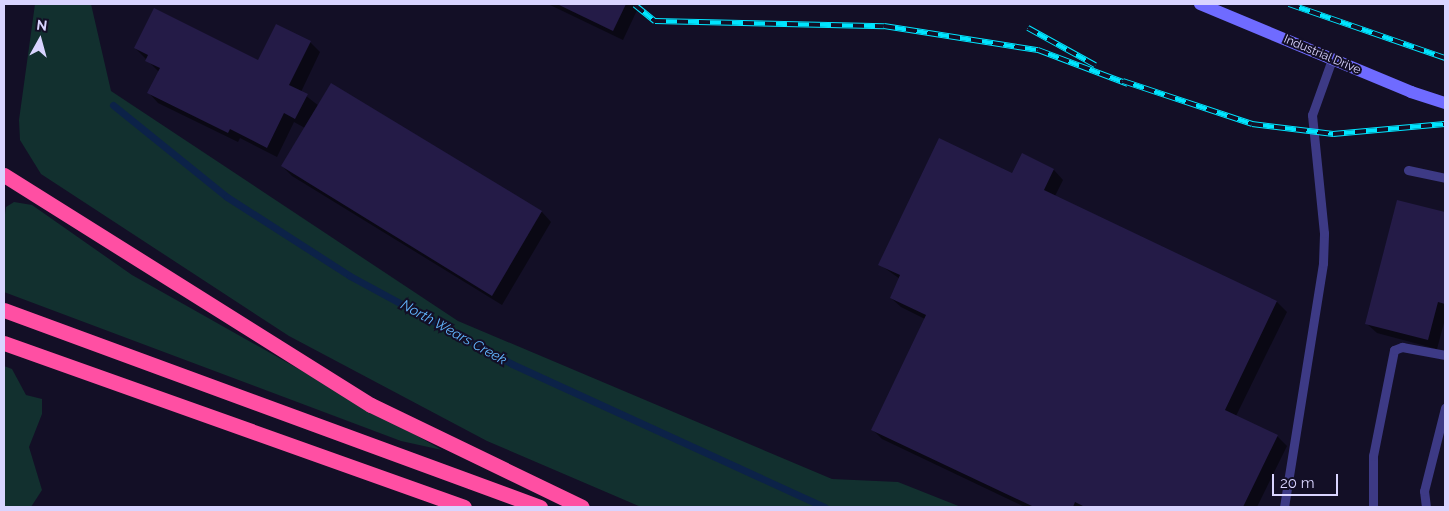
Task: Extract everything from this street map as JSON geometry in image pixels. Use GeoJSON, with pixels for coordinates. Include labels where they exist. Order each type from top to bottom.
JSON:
{"type":"FeatureCollection","features":[{"type":"Feature","properties":{"kind":"highway"},"geometry":{"type":"LineString","coordinates":[[4,175],[371,405],[582,507]]}},
{"type":"Feature","properties":{"kind":"highway"},"geometry":{"type":"LineString","coordinates":[[4,310],[540,507]]}},
{"type":"Feature","properties":{"kind":"highway"},"geometry":{"type":"LineString","coordinates":[[4,343],[464,507]]}},
{"type":"Feature","properties":{"kind":"main road","name":"Industrial Drive"},"geometry":{"type":"LineString","coordinates":[[1200,4],[1411,92],[1445,103]]}},
{"type":"Feature","properties":{"kind":"lane"},"geometry":{"type":"LineString","coordinates":[[1284,507],[1322,263],[1324,233],[1312,116],[1332,59]]}},
{"type":"Feature","properties":{"kind":"lane"},"geometry":{"type":"LineString","coordinates":[[1408,170],[1445,178]]}},
{"type":"Feature","properties":{"kind":"lane"},"geometry":{"type":"LineString","coordinates":[[1373,507],[1373,456],[1394,350],[1402,347],[1445,355]]}},
{"type":"Feature","properties":{"kind":"lane"},"geometry":{"type":"LineString","coordinates":[[1426,507],[1424,491],[1445,408]]}},
{"type":"Feature","properties":{"kind":"green space"},"geometry":{"type":"Polygon","coordinates":[[[35,4],[91,4],[111,91],[458,321],[832,479],[898,482],[961,507],[641,507],[487,441],[289,336],[41,174],[20,140],[19,120],[35,4]]]}},
{"type":"Feature","properties":{"kind":"green space"},"geometry":{"type":"Polygon","coordinates":[[[14,202],[32,205],[132,275],[442,450],[401,441],[4,292],[4,222],[6,207],[14,202]]]}},
{"type":"Feature","properties":{"kind":"green space"},"geometry":{"type":"Polygon","coordinates":[[[4,366],[12,369],[26,395],[42,399],[42,414],[29,447],[42,490],[31,507],[4,507],[4,366]]]}},
{"type":"Feature","properties":{"kind":"building"},"geometry":{"type":"Polygon","coordinates":[[[557,4],[626,4],[613,31],[557,4]]]}},
{"type":"Feature","properties":{"kind":"building"},"geometry":{"type":"Polygon","coordinates":[[[154,8],[258,60],[276,24],[311,41],[289,85],[308,94],[295,119],[284,113],[267,148],[230,129],[228,133],[147,93],[160,68],[145,61],[148,55],[134,48],[154,8]]]}},
{"type":"Feature","properties":{"kind":"building"},"geometry":{"type":"Polygon","coordinates":[[[331,83],[542,211],[492,296],[281,166],[331,83]]]}},
{"type":"Feature","properties":{"kind":"building"},"geometry":{"type":"Polygon","coordinates":[[[939,138],[1012,173],[1022,153],[1054,169],[1044,190],[1277,301],[1225,410],[1278,435],[1243,507],[1085,507],[1075,502],[1073,507],[1034,507],[871,430],[926,315],[890,298],[900,275],[878,265],[939,138]]]}},
{"type":"Feature","properties":{"kind":"building"},"geometry":{"type":"Polygon","coordinates":[[[1397,200],[1445,212],[1445,304],[1438,302],[1428,340],[1365,324],[1397,200]]]}},
{"type":"Feature","properties":{"kind":"waterway","name":"North Wears Creek"},"geometry":{"type":"LineString","coordinates":[[113,105],[227,197],[350,276],[512,364],[825,507]]}},
{"type":"Feature","properties":{"kind":"railway"},"geometry":{"type":"LineString","coordinates":[[1289,4],[1445,58]]}},
{"type":"Feature","properties":{"kind":"railway"},"geometry":{"type":"LineString","coordinates":[[635,5],[655,21],[884,26],[1038,50],[1128,84]]}},
{"type":"Feature","properties":{"kind":"railway"},"geometry":{"type":"LineString","coordinates":[[1028,28],[1095,65]]}},
{"type":"Feature","properties":{"kind":"railway"},"geometry":{"type":"LineString","coordinates":[[1123,81],[1252,124],[1333,134],[1445,124]]}}]}
